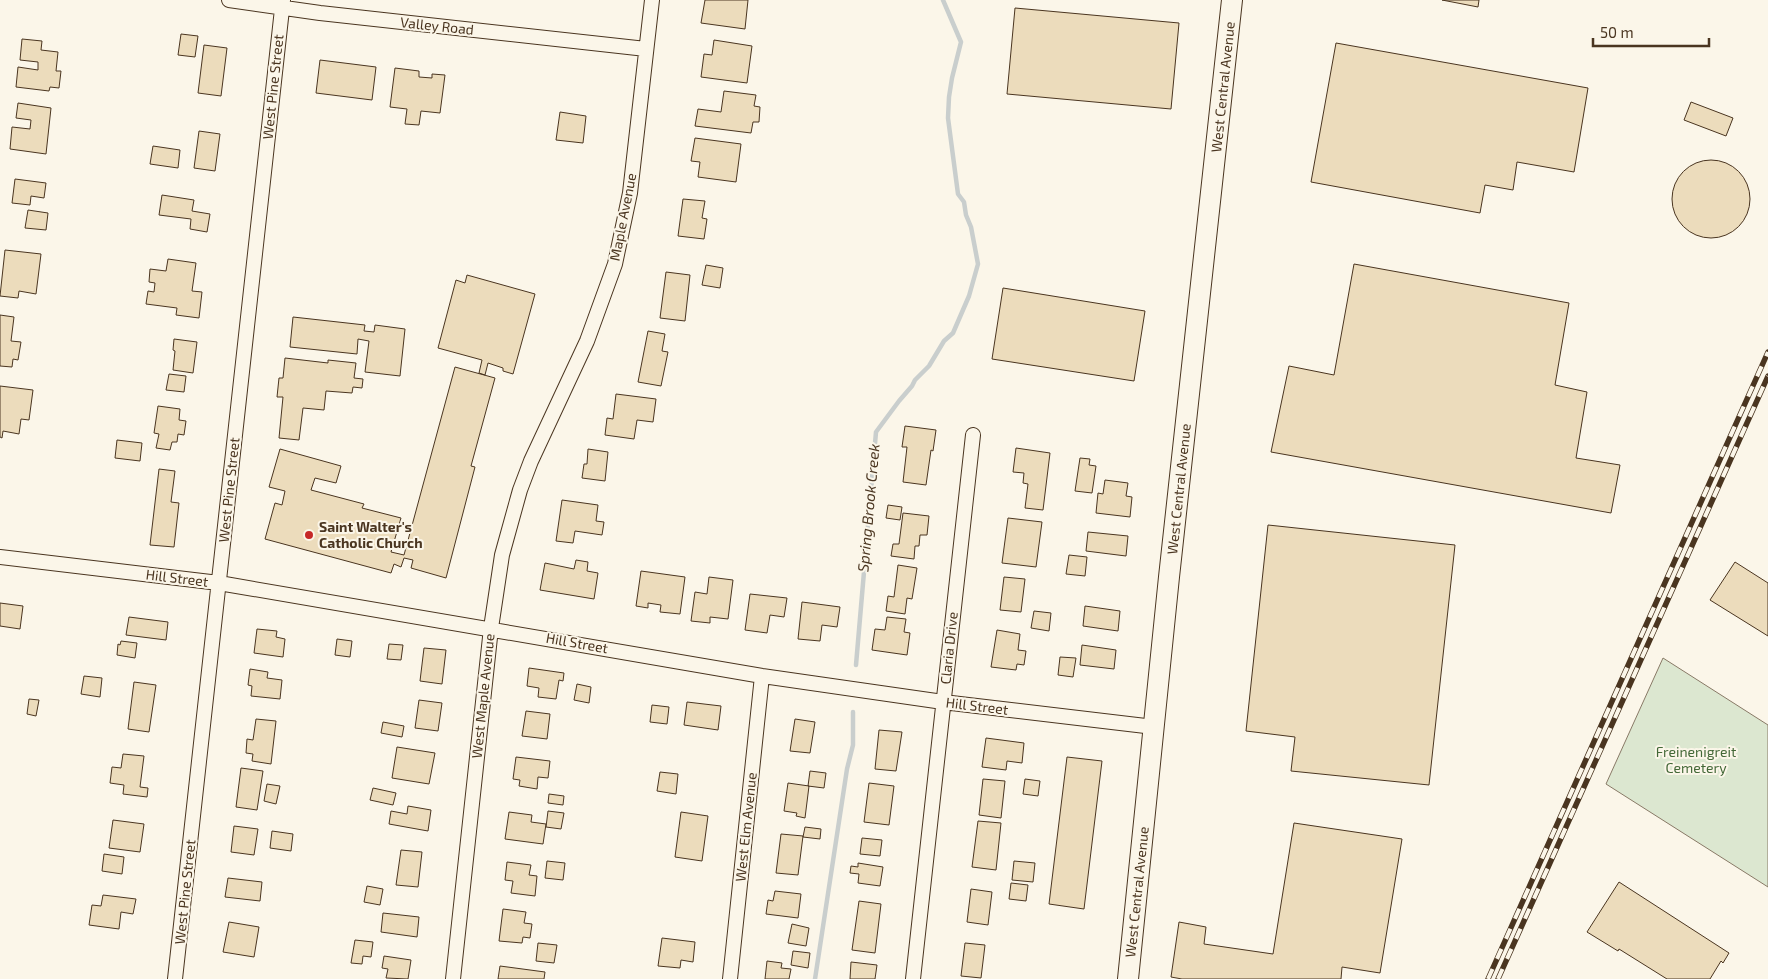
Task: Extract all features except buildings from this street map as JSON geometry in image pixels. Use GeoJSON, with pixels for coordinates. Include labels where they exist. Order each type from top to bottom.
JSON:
{"type":"FeatureCollection","features":[{"type":"Feature","properties":{"kind":"street","name":"Valley Road"},"geometry":{"type":"LineString","coordinates":[[229,0],[282,4],[320,14],[646,49]]}},
{"type":"Feature","properties":{"kind":"street","name":"Maple Avenue"},"geometry":{"type":"LineString","coordinates":[[550,422],[587,341],[615,264],[630,193],[652,0]]}},
{"type":"Feature","properties":{"kind":"street","name":"West Central Avenue"},"geometry":{"type":"LineString","coordinates":[[1128,979],[1232,0]]}},
{"type":"Feature","properties":{"kind":"street","name":"West Pine Street"},"geometry":{"type":"LineString","coordinates":[[175,979],[282,4]]}},
{"type":"Feature","properties":{"kind":"street","name":"West Maple Avenue"},"geometry":{"type":"LineString","coordinates":[[453,979],[491,628],[502,554],[520,490],[531,461],[550,422]]}},
{"type":"Feature","properties":{"kind":"street","name":"Claria Drive"},"geometry":{"type":"LineString","coordinates":[[912,979],[972,435]]}},
{"type":"Feature","properties":{"kind":"street","name":"Hill Street"},"geometry":{"type":"LineString","coordinates":[[0,557],[219,583],[491,628],[762,676],[943,702],[1154,727]]}},
{"type":"Feature","properties":{"kind":"street","name":"West Elm Avenue"},"geometry":{"type":"LineString","coordinates":[[730,979],[762,676]]}},
{"type":"Feature","properties":{"kind":"green space","name":"Freinenigreit Cemetery"},"geometry":{"type":"Polygon","coordinates":[[[1663,658],[1768,725],[1768,887],[1606,784],[1663,658]]]}},
{"type":"Feature","properties":{"kind":"waterway","name":"Spring Brook Creek"},"geometry":{"type":"LineString","coordinates":[[856,665],[876,432],[915,380],[929,366],[944,341],[953,333],[969,296],[978,264],[964,202],[958,194],[948,118],[952,78],[961,42],[943,0]]}},
{"type":"Feature","properties":{"kind":"waterway","name":"Spring Brook Creek"},"geometry":{"type":"LineString","coordinates":[[815,979],[847,769],[853,745],[853,712]]}},
{"type":"Feature","properties":{"kind":"railway"},"geometry":{"type":"LineString","coordinates":[[1488,979],[1768,352]]}},
{"type":"Feature","properties":{"kind":"railway"},"geometry":{"type":"LineString","coordinates":[[1498,979],[1768,376]]}},
{"type":"Feature","properties":{"kind":"place","name":"Saint Walter's Catholic Church"},"geometry":{"type":"Point","coordinates":[309,535]}}]}
